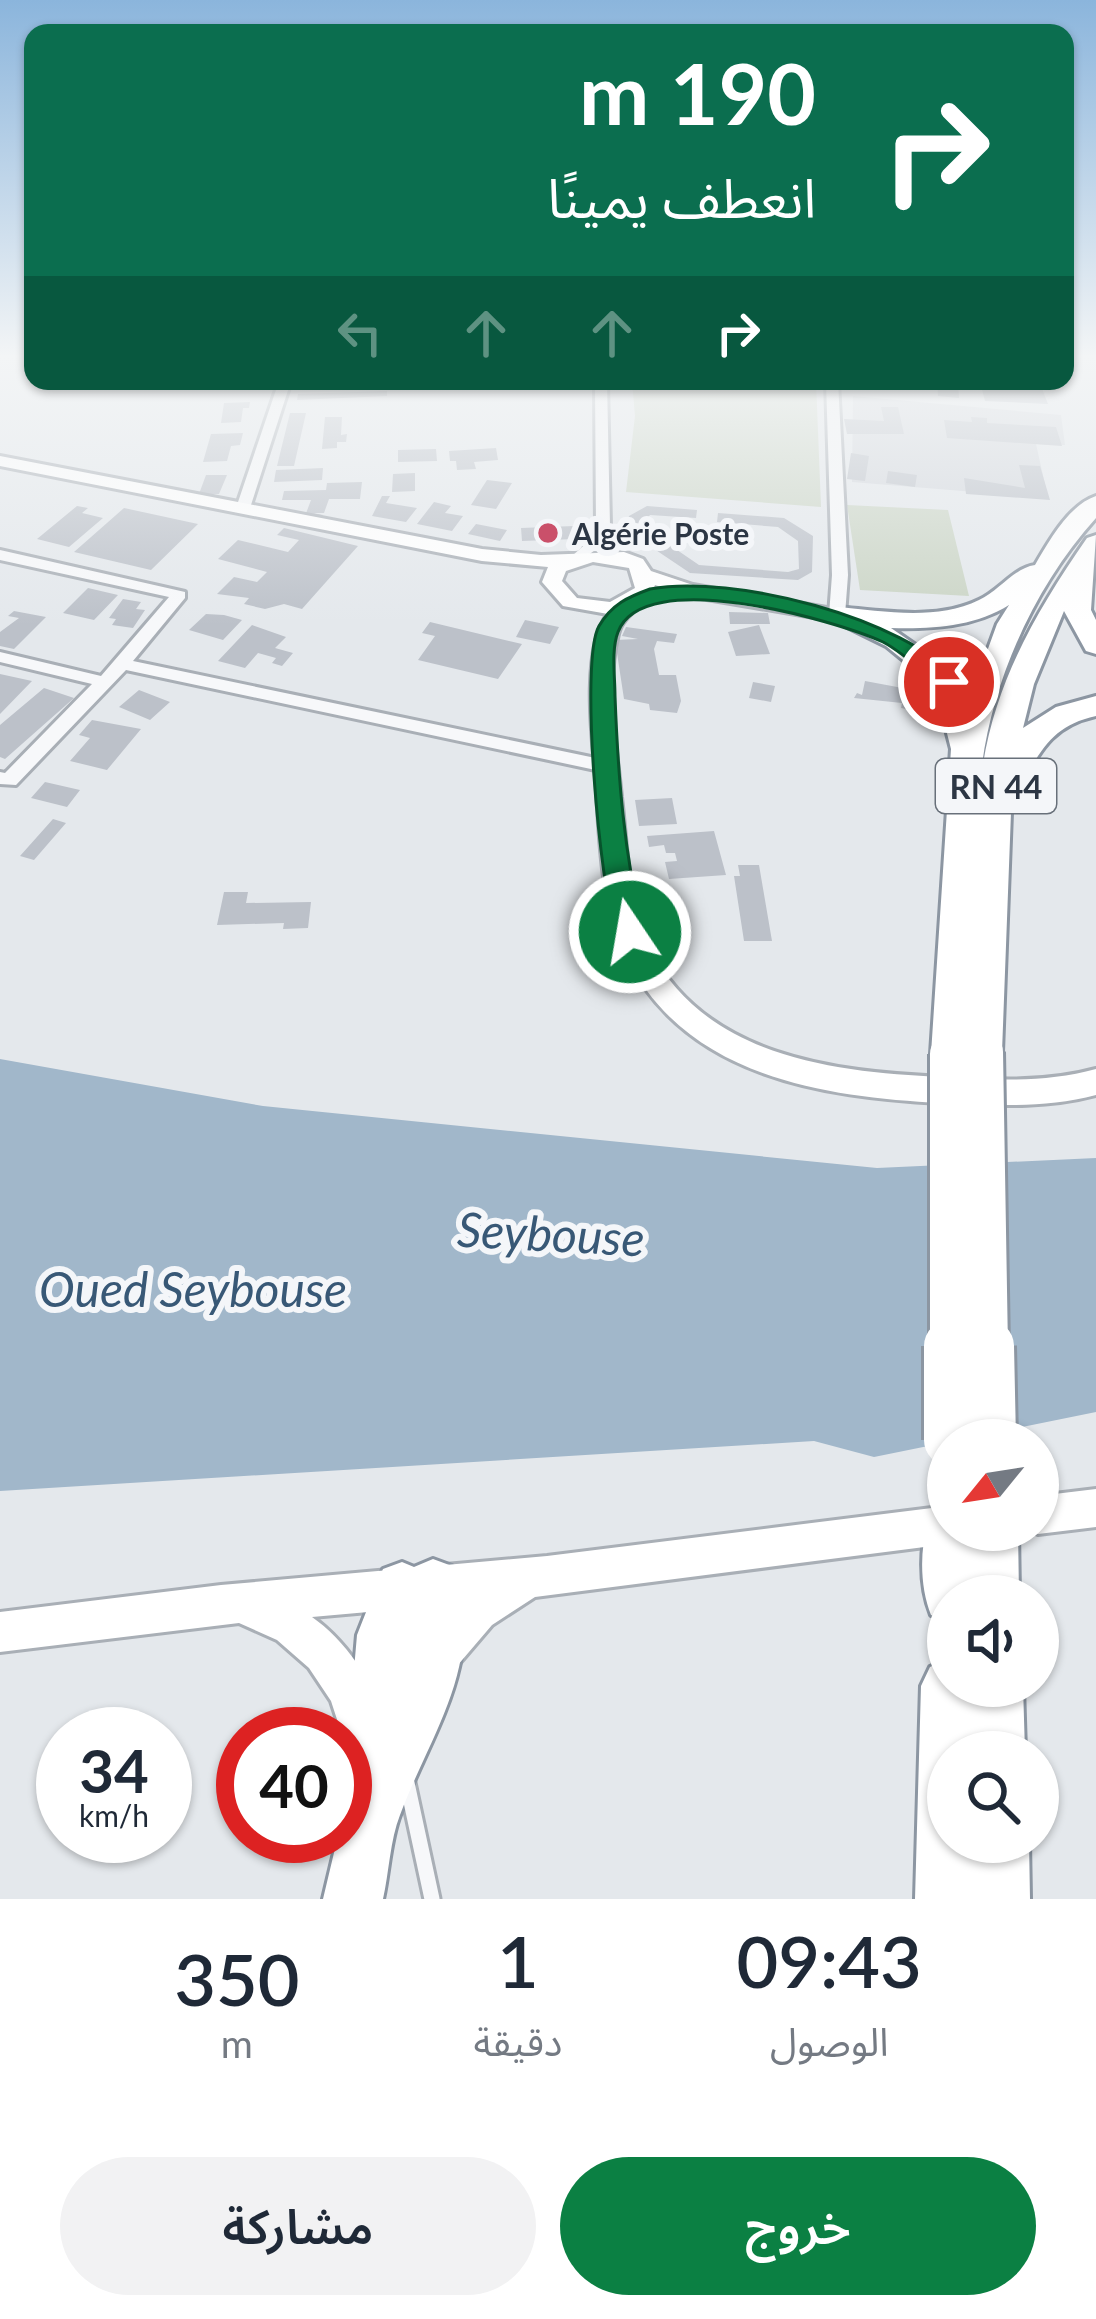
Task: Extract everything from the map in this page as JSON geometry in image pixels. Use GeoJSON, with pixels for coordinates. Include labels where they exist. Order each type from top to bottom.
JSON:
{"type":"FeatureCollection","features":[{"type":"Feature","properties":{"kind":"highway","name":"RN 44"},"geometry":{"type":"LineString","coordinates":[[989,1419],[966,1053],[994,843],[997,769],[1019,684],[1084,543],[1096,503]]}},
{"type":"Feature","properties":{"kind":"highway"},"geometry":{"type":"LineString","coordinates":[[837,615],[928,622],[982,612],[1084,543]]}},
{"type":"Feature","properties":{"kind":"highway"},"geometry":{"type":"LineString","coordinates":[[1084,543],[1077,610],[1096,645]]}},
{"type":"Feature","properties":{"kind":"highway","name":"RN 44"},"geometry":{"type":"LineString","coordinates":[[951,1419],[966,1053],[966,750],[1011,624],[1084,543]]}},
{"type":"Feature","properties":{"kind":"highway"},"geometry":{"type":"LineString","coordinates":[[837,615],[896,640],[949,682],[966,750]]}},
{"type":"Feature","properties":{"kind":"highway"},"geometry":{"type":"LineString","coordinates":[[994,843],[1022,744],[1052,718],[1096,706]]}},
{"type":"Feature","properties":{"kind":"highway"},"geometry":{"type":"LineString","coordinates":[[372,1796],[384,1635],[417,1587],[440,1622],[428,1683],[372,1818]]}},
{"type":"Feature","properties":{"kind":"highway"},"geometry":{"type":"LineString","coordinates":[[945,1899],[949,1707]]}},
{"type":"Feature","properties":{"kind":"highway"},"geometry":{"type":"LineString","coordinates":[[353,1899],[361,1863]]}},
{"type":"Feature","properties":{"kind":"highway"},"geometry":{"type":"LineString","coordinates":[[999,1863],[1000,1899]]}},
{"type":"Feature","properties":{"kind":"street"},"geometry":{"type":"LineString","coordinates":[[243,508],[263,448]]}},
{"type":"Feature","properties":{"kind":"street"},"geometry":{"type":"LineString","coordinates":[[552,582],[557,568],[597,542],[603,526],[602,448]]}},
{"type":"Feature","properties":{"kind":"street"},"geometry":{"type":"LineString","coordinates":[[570,602],[599,609],[638,592],[715,595],[837,615],[835,448]]}},
{"type":"Feature","properties":{"kind":"street"},"geometry":{"type":"LineString","coordinates":[[0,461],[482,555],[625,559]]}},
{"type":"Feature","properties":{"kind":"street"},"geometry":{"type":"LineString","coordinates":[[603,526],[625,559],[638,592]]}},
{"type":"Feature","properties":{"kind":"street"},"geometry":{"type":"LineString","coordinates":[[0,555],[179,595],[105,682],[9,780],[0,778]]}},
{"type":"Feature","properties":{"kind":"street"},"geometry":{"type":"LineString","coordinates":[[482,555],[552,582],[590,626],[604,661]]}},
{"type":"Feature","properties":{"kind":"street"},"geometry":{"type":"LineString","coordinates":[[638,592],[607,630],[605,766],[619,886],[640,958],[671,998],[725,1044],[759,1061],[866,1088],[1034,1093],[1096,1082]]}},
{"type":"Feature","properties":{"kind":"street"},"geometry":{"type":"LineString","coordinates":[[0,657],[105,682]]}},
{"type":"Feature","properties":{"kind":"street"},"geometry":{"type":"LineString","coordinates":[[122,664],[605,766]]}},
{"type":"Feature","properties":{"kind":"street"},"geometry":{"type":"LineString","coordinates":[[1059,1512],[1096,1508]]}},
{"type":"Feature","properties":{"kind":"street"},"geometry":{"type":"LineString","coordinates":[[0,1632],[221,1605],[547,1576],[927,1531]]}},
{"type":"Feature","properties":{"kind":"street"},"geometry":{"type":"LineString","coordinates":[[428,1683],[441,1655],[478,1611],[499,1595],[547,1576]]}},
{"type":"Feature","properties":{"kind":"street"},"geometry":{"type":"LineString","coordinates":[[221,1605],[278,1616],[314,1642],[343,1678],[358,1707]]}},
{"type":"Feature","properties":{"kind":"lane"},"geometry":{"type":"LineString","coordinates":[[400,1750],[432,1899]]}},
{"type":"Feature","properties":{"kind":"shaded area"},"geometry":{"type":"Polygon","coordinates":[[[852,448],[1037,448],[1048,498],[852,482],[852,448]]]}},
{"type":"Feature","properties":{"kind":"green space"},"geometry":{"type":"Polygon","coordinates":[[[631,448],[819,448],[821,507],[626,492],[631,448]]]}},
{"type":"Feature","properties":{"kind":"green space"},"geometry":{"type":"Polygon","coordinates":[[[847,505],[948,510],[969,596],[860,590],[847,505]]]}},
{"type":"Feature","properties":{"kind":"water","name":"Oued Seybouse"},"geometry":{"type":"Polygon","coordinates":[[[0,1059],[263,1106],[877,1168],[1096,1158],[1096,1412],[1059,1420],[927,1419],[927,1446],[874,1457],[814,1441],[0,1491],[0,1059]]]}},
{"type":"Feature","properties":{"kind":"building"},"geometry":{"type":"Polygon","coordinates":[[[207,448],[231,448],[227,461],[203,462],[207,448]]]}},
{"type":"Feature","properties":{"kind":"building"},"geometry":{"type":"Polygon","coordinates":[[[282,448],[298,448],[294,466],[277,466],[282,448]]]}},
{"type":"Feature","properties":{"kind":"building"},"geometry":{"type":"Polygon","coordinates":[[[496,448],[498,460],[474,462],[476,469],[457,470],[456,461],[450,461],[449,451],[496,448]]]}},
{"type":"Feature","properties":{"kind":"building"},"geometry":{"type":"Polygon","coordinates":[[[436,449],[437,461],[398,462],[398,450],[436,449]]]}},
{"type":"Feature","properties":{"kind":"building"},"geometry":{"type":"Polygon","coordinates":[[[851,453],[869,456],[865,481],[847,479],[851,453]]]}},
{"type":"Feature","properties":{"kind":"building"},"geometry":{"type":"Polygon","coordinates":[[[1019,465],[1040,466],[1050,500],[966,494],[964,478],[1025,488],[1019,465]]]}},
{"type":"Feature","properties":{"kind":"building"},"geometry":{"type":"Polygon","coordinates":[[[323,468],[322,480],[274,482],[276,470],[323,468]]]}},
{"type":"Feature","properties":{"kind":"building"},"geometry":{"type":"Polygon","coordinates":[[[888,471],[917,475],[915,487],[886,483],[888,471]]]}},
{"type":"Feature","properties":{"kind":"building"},"geometry":{"type":"Polygon","coordinates":[[[415,473],[415,491],[392,492],[393,474],[415,473]]]}},
{"type":"Feature","properties":{"kind":"building"},"geometry":{"type":"Polygon","coordinates":[[[206,475],[227,475],[219,494],[199,494],[206,475]]]}},
{"type":"Feature","properties":{"kind":"building"},"geometry":{"type":"Polygon","coordinates":[[[487,480],[512,483],[496,509],[471,505],[487,480]]]}},
{"type":"Feature","properties":{"kind":"building"},"geometry":{"type":"Polygon","coordinates":[[[362,482],[360,499],[329,499],[324,513],[313,513],[323,515],[319,519],[305,516],[311,500],[282,500],[284,491],[326,490],[327,483],[362,482]]]}},
{"type":"Feature","properties":{"kind":"building"},"geometry":{"type":"Polygon","coordinates":[[[382,496],[390,496],[386,503],[417,508],[406,522],[372,516],[382,496]]]}},
{"type":"Feature","properties":{"kind":"building"},"geometry":{"type":"Polygon","coordinates":[[[434,502],[451,506],[445,513],[463,516],[452,531],[417,524],[434,502]]]}},
{"type":"Feature","properties":{"kind":"building"},"geometry":{"type":"Polygon","coordinates":[[[77,506],[88,508],[82,513],[103,518],[69,547],[37,539],[77,506]]]}},
{"type":"Feature","properties":{"kind":"building"},"geometry":{"type":"Polygon","coordinates":[[[647,506],[697,510],[696,518],[650,515],[642,526],[699,565],[799,569],[798,541],[778,527],[717,522],[718,513],[784,518],[813,536],[812,572],[798,580],[690,573],[626,530],[629,516],[647,506]]]}},
{"type":"Feature","properties":{"kind":"building"},"geometry":{"type":"Polygon","coordinates":[[[124,508],[198,524],[151,570],[74,552],[124,508]]]}},
{"type":"Feature","properties":{"kind":"building"},"geometry":{"type":"Polygon","coordinates":[[[476,524],[507,530],[500,541],[468,534],[476,524]]]}},
{"type":"Feature","properties":{"kind":"building","name":"Algérie Poste"},"geometry":{"type":"Polygon","coordinates":[[[574,526],[576,539],[522,541],[521,528],[574,526]]]}},
{"type":"Feature","properties":{"kind":"building"},"geometry":{"type":"Polygon","coordinates":[[[284,528],[358,546],[302,609],[284,604],[265,609],[244,604],[249,598],[217,594],[234,577],[257,582],[267,572],[218,559],[238,540],[288,552],[299,540],[277,535],[284,528]]]}},
{"type":"Feature","properties":{"kind":"building"},"geometry":{"type":"Polygon","coordinates":[[[88,588],[118,595],[94,620],[63,613],[88,588]]]}},
{"type":"Feature","properties":{"kind":"building"},"geometry":{"type":"Polygon","coordinates":[[[123,599],[141,602],[136,609],[145,610],[133,628],[112,625],[116,619],[109,618],[123,599]]]}},
{"type":"Feature","properties":{"kind":"building"},"geometry":{"type":"Polygon","coordinates":[[[14,611],[46,617],[14,649],[0,646],[0,632],[19,618],[8,616],[14,611]]]}},
{"type":"Feature","properties":{"kind":"building"},"geometry":{"type":"Polygon","coordinates":[[[729,612],[768,613],[770,624],[730,624],[729,612]]]}},
{"type":"Feature","properties":{"kind":"building"},"geometry":{"type":"Polygon","coordinates":[[[206,614],[242,620],[223,640],[189,630],[206,614]]]}},
{"type":"Feature","properties":{"kind":"building"},"geometry":{"type":"Polygon","coordinates":[[[525,620],[559,627],[550,644],[516,637],[525,620]]]}},
{"type":"Feature","properties":{"kind":"building"},"geometry":{"type":"Polygon","coordinates":[[[430,622],[522,644],[498,679],[418,660],[435,636],[422,633],[430,622]]]}},
{"type":"Feature","properties":{"kind":"building"},"geometry":{"type":"Polygon","coordinates":[[[252,625],[286,637],[275,648],[293,653],[282,666],[272,663],[276,658],[258,653],[245,668],[218,661],[252,625]]]}},
{"type":"Feature","properties":{"kind":"building"},"geometry":{"type":"Polygon","coordinates":[[[759,625],[770,654],[736,656],[728,632],[759,625]]]}},
{"type":"Feature","properties":{"kind":"building"},"geometry":{"type":"Polygon","coordinates":[[[626,627],[677,634],[674,643],[657,641],[654,649],[659,675],[676,675],[681,701],[677,713],[650,710],[649,704],[624,699],[615,640],[638,639],[622,636],[626,627]]]}},
{"type":"Feature","properties":{"kind":"building"},"geometry":{"type":"Polygon","coordinates":[[[0,674],[32,681],[0,714],[0,674]]]}},
{"type":"Feature","properties":{"kind":"building"},"geometry":{"type":"Polygon","coordinates":[[[865,681],[924,692],[921,712],[901,708],[902,703],[854,698],[857,693],[862,695],[865,681]]]}},
{"type":"Feature","properties":{"kind":"building"},"geometry":{"type":"Polygon","coordinates":[[[753,682],[775,686],[771,702],[749,698],[753,682]]]}},
{"type":"Feature","properties":{"kind":"building"},"geometry":{"type":"Polygon","coordinates":[[[44,688],[74,698],[5,759],[0,757],[0,725],[44,688]]]}},
{"type":"Feature","properties":{"kind":"building"},"geometry":{"type":"Polygon","coordinates":[[[139,690],[170,702],[150,720],[119,707],[139,690]]]}},
{"type":"Feature","properties":{"kind":"building"},"geometry":{"type":"Polygon","coordinates":[[[92,720],[141,729],[107,770],[70,761],[90,738],[79,735],[92,720]]]}},
{"type":"Feature","properties":{"kind":"building"},"geometry":{"type":"Polygon","coordinates":[[[45,782],[80,790],[67,807],[31,798],[45,782]]]}},
{"type":"Feature","properties":{"kind":"building"},"geometry":{"type":"Polygon","coordinates":[[[672,798],[677,824],[639,826],[635,800],[672,798]]]}},
{"type":"Feature","properties":{"kind":"building"},"geometry":{"type":"Polygon","coordinates":[[[53,819],[66,823],[34,860],[20,856],[53,819]]]}},
{"type":"Feature","properties":{"kind":"building"},"geometry":{"type":"Polygon","coordinates":[[[714,831],[726,875],[669,879],[665,862],[677,861],[675,853],[666,853],[664,845],[649,847],[647,836],[714,831]]]}},
{"type":"Feature","properties":{"kind":"building"},"geometry":{"type":"Polygon","coordinates":[[[738,865],[759,865],[772,941],[744,941],[734,876],[740,876],[738,865]]]}},
{"type":"Feature","properties":{"kind":"building"},"geometry":{"type":"Polygon","coordinates":[[[224,892],[248,892],[246,903],[311,902],[308,928],[283,929],[284,923],[217,925],[224,892]]]}},
{"type":"Feature","properties":{"kind":"place","name":"Algérie Poste"},"geometry":{"type":"Point","coordinates":[548,533]}},
{"type":"Feature","properties":{"kind":"route"},"geometry":{"type":"LineString","coordinates":[[630,932],[619,886],[605,766],[604,661],[607,630],[628,603],[658,594],[715,595],[837,615],[896,640],[949,682]]}},
{"type":"Feature","properties":{"kind":"water label","name":"Seybouse"},"geometry":{"type":"Point","coordinates":[551,1233]}}]}
